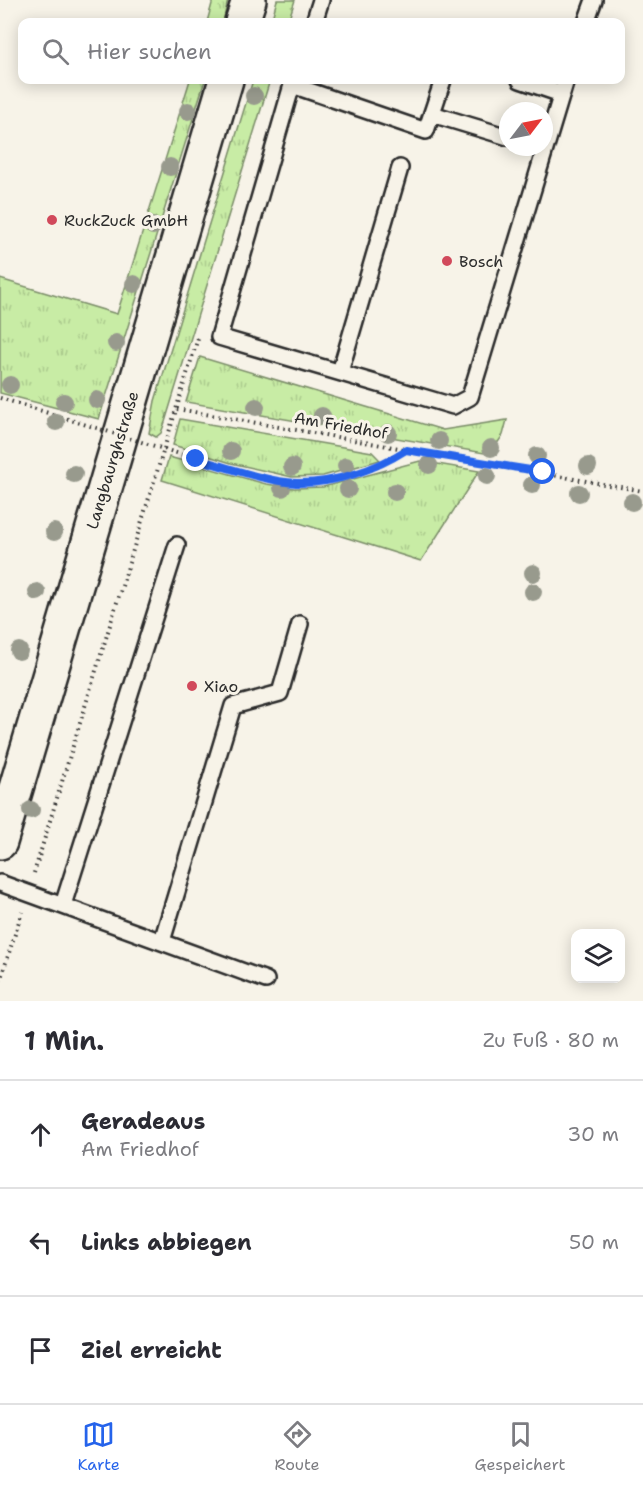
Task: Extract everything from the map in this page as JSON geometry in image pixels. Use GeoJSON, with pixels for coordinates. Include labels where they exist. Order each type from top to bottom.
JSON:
{"type":"FeatureCollection","features":[{"type":"Feature","properties":{"kind":"main road"},"geometry":{"type":"LineString","coordinates":[[243,18],[249,0]]}},
{"type":"Feature","properties":{"kind":"main road","name":"Langbaurghstraße"},"geometry":{"type":"LineString","coordinates":[[0,842],[225,84]]}},
{"type":"Feature","properties":{"kind":"lane"},"geometry":{"type":"LineString","coordinates":[[319,18],[321,0]]}},
{"type":"Feature","properties":{"kind":"lane"},"geometry":{"type":"LineString","coordinates":[[587,18],[594,0]]}},
{"type":"Feature","properties":{"kind":"lane"},"geometry":{"type":"LineString","coordinates":[[292,84],[219,337],[453,406],[470,397],[541,156]]}},
{"type":"Feature","properties":{"kind":"lane"},"geometry":{"type":"LineString","coordinates":[[298,84],[426,131],[442,84]]}},
{"type":"Feature","properties":{"kind":"lane"},"geometry":{"type":"LineString","coordinates":[[553,118],[563,86]]}},
{"type":"Feature","properties":{"kind":"lane"},"geometry":{"type":"LineString","coordinates":[[432,114],[499,133]]}},
{"type":"Feature","properties":{"kind":"lane"},"geometry":{"type":"LineString","coordinates":[[340,372],[400,168]]}},
{"type":"Feature","properties":{"kind":"lane"},"geometry":{"type":"LineString","coordinates":[[63,905],[177,545]]}},
{"type":"Feature","properties":{"kind":"lane"},"geometry":{"type":"LineString","coordinates":[[162,941],[233,706],[280,693],[300,624]]}},
{"type":"Feature","properties":{"kind":"lane"},"geometry":{"type":"LineString","coordinates":[[0,883],[266,980]]}},
{"type":"Feature","properties":{"kind":"path"},"geometry":{"type":"LineString","coordinates":[[0,398],[196,459],[294,483],[321,482],[383,465],[406,450]]}},
{"type":"Feature","properties":{"kind":"path","name":"Am Friedhof"},"geometry":{"type":"LineString","coordinates":[[27,894],[177,409],[643,491]]}},
{"type":"Feature","properties":{"kind":"path"},"geometry":{"type":"LineString","coordinates":[[0,981],[27,894]]}},
{"type":"Feature","properties":{"kind":"green space"},"geometry":{"type":"Polygon","coordinates":[[[213,0],[228,0],[224,18],[208,18],[213,0]]]}},
{"type":"Feature","properties":{"kind":"green space"},"geometry":{"type":"Polygon","coordinates":[[[277,0],[295,0],[289,18],[272,18],[277,0]]]}},
{"type":"Feature","properties":{"kind":"green space"},"geometry":{"type":"Polygon","coordinates":[[[189,84],[204,84],[99,419],[0,393],[0,279],[117,314],[189,84]]]}},
{"type":"Feature","properties":{"kind":"green space"},"geometry":{"type":"Polygon","coordinates":[[[252,84],[269,84],[165,422],[161,433],[156,437],[149,433],[155,401],[252,84]]]}},
{"type":"Feature","properties":{"kind":"green space"},"geometry":{"type":"Polygon","coordinates":[[[200,357],[443,430],[507,420],[503,435],[490,454],[186,402],[200,357]]]}},
{"type":"Feature","properties":{"kind":"green space"},"geometry":{"type":"Polygon","coordinates":[[[180,419],[372,452],[380,460],[323,476],[292,477],[231,463],[173,445],[180,419]]]}},
{"type":"Feature","properties":{"kind":"green space"},"geometry":{"type":"Polygon","coordinates":[[[169,457],[266,484],[294,488],[323,487],[420,461],[479,471],[421,561],[162,480],[169,457]]]}},
{"type":"Feature","properties":{"kind":"place","name":"RuckZuck GmbH"},"geometry":{"type":"Point","coordinates":[52,220]}},
{"type":"Feature","properties":{"kind":"place","name":"Bosch"},"geometry":{"type":"Point","coordinates":[447,261]}},
{"type":"Feature","properties":{"kind":"place","name":"Xiao"},"geometry":{"type":"Point","coordinates":[192,686]}},
{"type":"Feature","properties":{"kind":"route"},"geometry":{"type":"LineString","coordinates":[[196,459],[294,483],[321,482],[383,465],[406,450],[543,472]]}}]}
